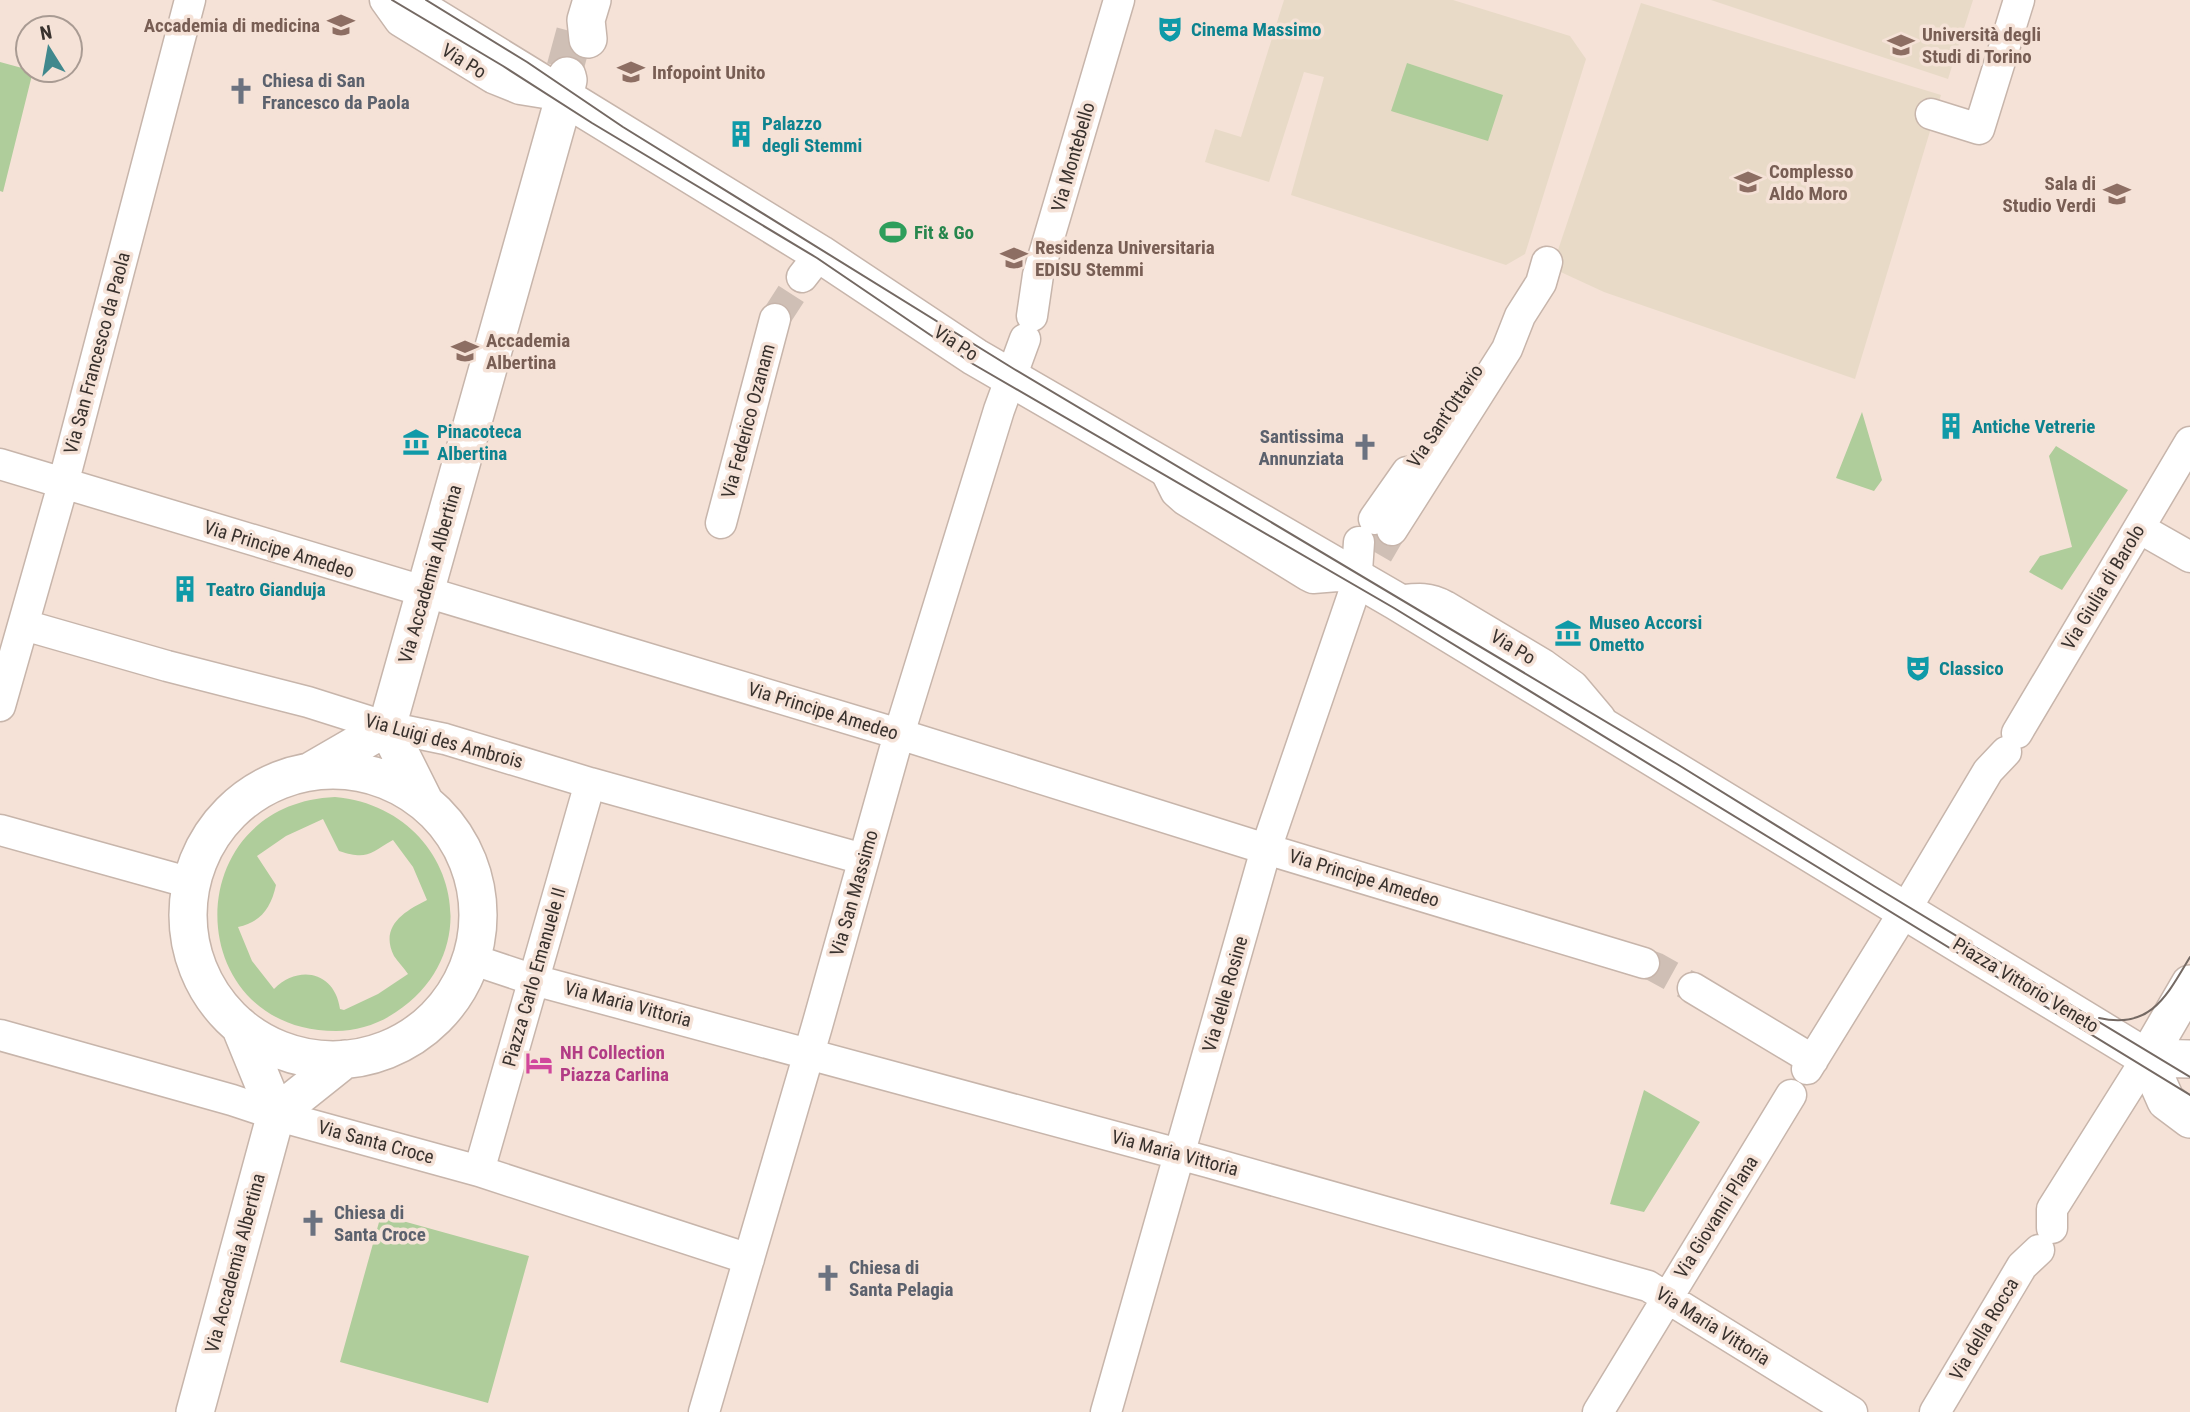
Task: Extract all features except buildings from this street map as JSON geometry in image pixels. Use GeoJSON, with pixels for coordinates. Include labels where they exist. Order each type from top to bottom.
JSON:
{"type":"FeatureCollection","features":[{"type":"Feature","properties":{"kind":"street","name":"Via San Francesco da Paola"},"geometry":{"type":"LineString","coordinates":[[0,706],[64,484],[190,0]]}},
{"type":"Feature","properties":{"kind":"street","name":"Via Po"},"geometry":{"type":"LineString","coordinates":[[385,0],[400,20],[493,78],[520,89],[567,86]]}},
{"type":"Feature","properties":{"kind":"street","name":"Via Po"},"geometry":{"type":"LineString","coordinates":[[406,0],[567,86],[753,213],[811,266],[975,356],[1163,466],[1369,550],[1396,601],[1681,775]]}},
{"type":"Feature","properties":{"kind":"street","name":"Via Montebello"},"geometry":{"type":"LineString","coordinates":[[1011,377],[1029,327],[1038,275],[1119,0]]}},
{"type":"Feature","properties":{"kind":"street"},"geometry":{"type":"LineString","coordinates":[[1931,114],[1979,129],[2019,0]]}},
{"type":"Feature","properties":{"kind":"street","name":"Via Accademia Albertina"},"geometry":{"type":"LineString","coordinates":[[387,727],[567,86]]}},
{"type":"Feature","properties":{"kind":"street","name":"Via Sant'Ottavio"},"geometry":{"type":"LineString","coordinates":[[1369,550],[1494,343],[1520,316],[1541,282],[1547,262]]}},
{"type":"Feature","properties":{"kind":"street","name":"Via Federico Ozanam"},"geometry":{"type":"LineString","coordinates":[[722,523],[775,319]]}},
{"type":"Feature","properties":{"kind":"street","name":"Via San Massimo"},"geometry":{"type":"LineString","coordinates":[[704,1412],[898,734],[1011,377]]}},
{"type":"Feature","properties":{"kind":"street","name":"Via Giulia di Barolo"},"geometry":{"type":"LineString","coordinates":[[1904,912],[2004,752],[2190,442]]}},
{"type":"Feature","properties":{"kind":"street","name":"Via Principe Amedeo"},"geometry":{"type":"LineString","coordinates":[[0,464],[898,734],[1644,963]]}},
{"type":"Feature","properties":{"kind":"street"},"geometry":{"type":"LineString","coordinates":[[2139,528],[2190,557]]}},
{"type":"Feature","properties":{"kind":"street","name":"Via delle Rosine"},"geometry":{"type":"LineString","coordinates":[[1106,1412],[1266,849],[1369,550]]}},
{"type":"Feature","properties":{"kind":"street","name":"Via Luigi des Ambrois"},"geometry":{"type":"LineString","coordinates":[[24,625],[167,666],[308,702],[387,727],[445,739],[590,783],[863,859]]}},
{"type":"Feature","properties":{"kind":"street"},"geometry":{"type":"LineString","coordinates":[[310,772],[387,727],[425,803]]}},
{"type":"Feature","properties":{"kind":"street"},"geometry":{"type":"LineString","coordinates":[[310,772],[368,774],[404,789],[425,803],[453,834],[471,870],[478,910],[471,959],[449,1002],[423,1029],[387,1049],[345,1059],[323,1059],[288,1052],[259,1040],[240,1026],[212,995],[197,964],[189,929],[191,883],[208,841],[226,817],[257,792],[278,781],[310,772]]}},
{"type":"Feature","properties":{"kind":"street","name":"Piazza Vittorio Veneto"},"geometry":{"type":"LineString","coordinates":[[1681,775],[2147,1058],[2190,1059]]}},
{"type":"Feature","properties":{"kind":"street","name":"Piazza Carlo Emanuele II"},"geometry":{"type":"LineString","coordinates":[[479,1171],[590,783]]}},
{"type":"Feature","properties":{"kind":"street"},"geometry":{"type":"LineString","coordinates":[[0,830],[191,883]]}},
{"type":"Feature","properties":{"kind":"street"},"geometry":{"type":"LineString","coordinates":[[1704,996],[1810,1064],[1904,912]]}},
{"type":"Feature","properties":{"kind":"street","name":"Via Maria Vittoria"},"geometry":{"type":"LineString","coordinates":[[471,959],[534,980],[809,1052],[1648,1286],[1852,1412]]}},
{"type":"Feature","properties":{"kind":"street"},"geometry":{"type":"LineString","coordinates":[[2190,984],[2147,1058],[2166,1101],[2190,1119]]}},
{"type":"Feature","properties":{"kind":"street"},"geometry":{"type":"LineString","coordinates":[[240,1026],[276,1114],[345,1059]]}},
{"type":"Feature","properties":{"kind":"street","name":"Via Santa Croce"},"geometry":{"type":"LineString","coordinates":[[0,1035],[479,1171],[749,1259]]}},
{"type":"Feature","properties":{"kind":"street","name":"Via della Rocca"},"geometry":{"type":"LineString","coordinates":[[1935,1412],[2022,1266],[2048,1229],[2147,1058]]}},
{"type":"Feature","properties":{"kind":"street","name":"Via Giovanni Plana"},"geometry":{"type":"LineString","coordinates":[[1598,1412],[1791,1095]]}},
{"type":"Feature","properties":{"kind":"street","name":"Via Accademia Albertina"},"geometry":{"type":"LineString","coordinates":[[195,1412],[276,1114]]}},
{"type":"Feature","properties":{"kind":"shaded area"},"geometry":{"type":"Polygon","coordinates":[[[1284,0],[1453,0],[1570,36],[1586,59],[1525,254],[1506,265],[1291,195],[1324,77],[1304,72],[1269,182],[1205,162],[1215,129],[1241,137],[1284,0]]]}},
{"type":"Feature","properties":{"kind":"shaded area","name":"Università degli Studi di Torino"},"geometry":{"type":"Polygon","coordinates":[[[1711,0],[1973,0],[1948,79],[1711,0]]]}},
{"type":"Feature","properties":{"kind":"shaded area","name":"Complesso Aldo Moro"},"geometry":{"type":"Polygon","coordinates":[[[1641,3],[1941,95],[1855,379],[1604,292],[1552,268],[1641,3]]]}},
{"type":"Feature","properties":{"kind":"green space"},"geometry":{"type":"Polygon","coordinates":[[[0,62],[14,66],[14,84],[30,84],[3,192],[0,191],[0,62]]]}},
{"type":"Feature","properties":{"kind":"green space"},"geometry":{"type":"Polygon","coordinates":[[[1407,63],[1503,95],[1488,141],[1391,111],[1407,63]]]}},
{"type":"Feature","properties":{"kind":"green space"},"geometry":{"type":"Polygon","coordinates":[[[1862,412],[1882,480],[1874,491],[1836,478],[1862,412]]]}},
{"type":"Feature","properties":{"kind":"green space"},"geometry":{"type":"Polygon","coordinates":[[[2056,446],[2128,490],[2062,590],[2029,572],[2040,556],[2072,547],[2049,456],[2056,446]]]}},
{"type":"Feature","properties":{"kind":"green space"},"geometry":{"type":"Polygon","coordinates":[[[335,797],[375,806],[407,826],[431,852],[446,884],[451,918],[444,952],[427,984],[396,1012],[382,1020],[344,1031],[285,1021],[248,995],[225,959],[217,917],[224,874],[246,837],[283,809],[335,797]],[[323,819],[286,836],[257,856],[276,885],[274,893],[259,918],[238,927],[252,961],[274,989],[294,976],[314,976],[331,987],[337,996],[340,1009],[344,1010],[378,994],[408,974],[394,956],[390,945],[392,928],[410,909],[427,900],[413,867],[393,840],[368,854],[356,855],[339,851],[323,819]]]}},
{"type":"Feature","properties":{"kind":"green space"},"geometry":{"type":"Polygon","coordinates":[[[1644,1090],[1700,1122],[1644,1212],[1610,1204],[1644,1090]]]}},
{"type":"Feature","properties":{"kind":"green space"},"geometry":{"type":"Polygon","coordinates":[[[381,1215],[529,1256],[488,1403],[340,1362],[381,1215]]]}},
{"type":"Feature","properties":{"kind":"tunnel"},"geometry":{"type":"LineString","coordinates":[[565,68],[575,31]]}},
{"type":"Feature","properties":{"kind":"tunnel"},"geometry":{"type":"LineString","coordinates":[[775,319],[802,277]]}},
{"type":"Feature","properties":{"kind":"tunnel"},"geometry":{"type":"LineString","coordinates":[[1378,554],[1392,530]]}},
{"type":"Feature","properties":{"kind":"tunnel"},"geometry":{"type":"LineString","coordinates":[[1644,963],[1693,988]]}},
{"type":"Feature","properties":{"kind":"tram line"},"geometry":{"type":"LineString","coordinates":[[392,0],[817,258],[973,364],[1394,608],[2190,1095]]}},
{"type":"Feature","properties":{"kind":"tram line"},"geometry":{"type":"LineString","coordinates":[[426,0],[527,62],[623,127],[1014,369],[1677,764],[2190,1077]]}},
{"type":"Feature","properties":{"kind":"tram line"},"geometry":{"type":"LineString","coordinates":[[2099,1018],[2132,1019],[2145,1014],[2165,996],[2190,957]]}},
{"type":"Feature","properties":{"kind":"place","name":"Accademia di medicina"},"geometry":{"type":"Point","coordinates":[341,25]}},
{"type":"Feature","properties":{"kind":"place","name":"Cinema Massimo"},"geometry":{"type":"Point","coordinates":[1170,29]}},
{"type":"Feature","properties":{"kind":"place","name":"Università degli Studi di Torino"},"geometry":{"type":"Point","coordinates":[1901,45]}},
{"type":"Feature","properties":{"kind":"place","name":"Infopoint Unito"},"geometry":{"type":"Point","coordinates":[631,72]}},
{"type":"Feature","properties":{"kind":"place","name":"Chiesa di San Francesco da Paola"},"geometry":{"type":"Point","coordinates":[241,91]}},
{"type":"Feature","properties":{"kind":"place","name":"Palazzo degli Stemmi"},"geometry":{"type":"Point","coordinates":[741,134]}},
{"type":"Feature","properties":{"kind":"place","name":"Complesso Aldo Moro"},"geometry":{"type":"Point","coordinates":[1748,182]}},
{"type":"Feature","properties":{"kind":"place","name":"Sala di Studio Verdi"},"geometry":{"type":"Point","coordinates":[2117,194]}},
{"type":"Feature","properties":{"kind":"place","name":"Fit & Go"},"geometry":{"type":"Point","coordinates":[893,232]}},
{"type":"Feature","properties":{"kind":"place","name":"Residenza Universitaria EDISU Stemmi"},"geometry":{"type":"Point","coordinates":[1014,258]}},
{"type":"Feature","properties":{"kind":"place","name":"Accademia Albertina"},"geometry":{"type":"Point","coordinates":[465,351]}},
{"type":"Feature","properties":{"kind":"place","name":"Antiche Vetrerie"},"geometry":{"type":"Point","coordinates":[1951,426]}},
{"type":"Feature","properties":{"kind":"place","name":"Pinacoteca Albertina"},"geometry":{"type":"Point","coordinates":[416,442]}},
{"type":"Feature","properties":{"kind":"place","name":"Santissima Annunziata"},"geometry":{"type":"Point","coordinates":[1365,447]}},
{"type":"Feature","properties":{"kind":"place","name":"Teatro Gianduja"},"geometry":{"type":"Point","coordinates":[185,589]}},
{"type":"Feature","properties":{"kind":"place","name":"Museo Accorsi Ometto"},"geometry":{"type":"Point","coordinates":[1568,633]}},
{"type":"Feature","properties":{"kind":"place","name":"Classico"},"geometry":{"type":"Point","coordinates":[1918,668]}},
{"type":"Feature","properties":{"kind":"place","name":"NH Collection Piazza Carlina"},"geometry":{"type":"Point","coordinates":[539,1063]}},
{"type":"Feature","properties":{"kind":"place","name":"Chiesa di Santa Croce"},"geometry":{"type":"Point","coordinates":[313,1223]}},
{"type":"Feature","properties":{"kind":"place","name":"Chiesa di Santa Pelagia"},"geometry":{"type":"Point","coordinates":[828,1278]}}]}
